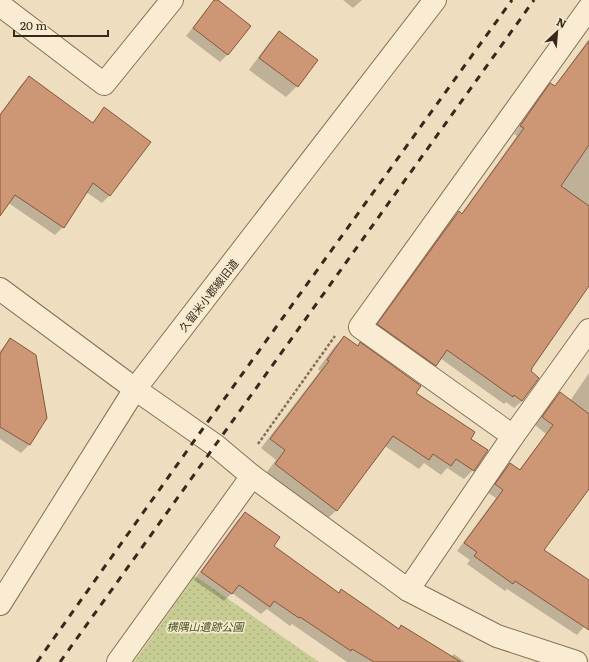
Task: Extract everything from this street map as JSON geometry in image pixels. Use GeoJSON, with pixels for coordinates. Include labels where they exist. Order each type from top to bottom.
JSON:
{"type":"FeatureCollection","features":[{"type":"Feature","properties":{"kind":"street"},"geometry":{"type":"LineString","coordinates":[[0,5],[104,84],[172,0]]}},
{"type":"Feature","properties":{"kind":"street","name":"久留米小郡線旧道"},"geometry":{"type":"LineString","coordinates":[[0,604],[135,389],[435,0]]}},
{"type":"Feature","properties":{"kind":"street"},"geometry":{"type":"LineString","coordinates":[[513,436],[360,328],[589,8]]}},
{"type":"Feature","properties":{"kind":"street"},"geometry":{"type":"LineString","coordinates":[[0,289],[135,389],[215,445],[252,476],[408,590],[497,636],[576,662]]}},
{"type":"Feature","properties":{"kind":"street"},"geometry":{"type":"LineString","coordinates":[[408,590],[513,436],[589,330]]}},
{"type":"Feature","properties":{"kind":"street"},"geometry":{"type":"LineString","coordinates":[[118,662],[252,476]]}},
{"type":"Feature","properties":{"kind":"green space","name":"横隅山遺跡公園"},"geometry":{"type":"Polygon","coordinates":[[[195,576],[319,662],[134,662],[195,576]]]}},
{"type":"Feature","properties":{"kind":"building"},"geometry":{"type":"Polygon","coordinates":[[[214,0],[218,0],[251,26],[228,55],[193,28],[214,0]]]}},
{"type":"Feature","properties":{"kind":"building"},"geometry":{"type":"Polygon","coordinates":[[[279,31],[318,60],[298,87],[259,58],[279,31]]]}},
{"type":"Feature","properties":{"kind":"building"},"geometry":{"type":"Polygon","coordinates":[[[589,41],[589,145],[561,186],[589,206],[589,286],[532,368],[531,371],[539,378],[522,401],[514,395],[513,397],[447,350],[436,366],[377,324],[459,211],[462,214],[524,128],[520,126],[550,83],[555,86],[589,41]]]}},
{"type":"Feature","properties":{"kind":"building"},"geometry":{"type":"Polygon","coordinates":[[[29,76],[93,123],[104,107],[151,142],[110,196],[93,183],[64,228],[15,195],[0,216],[0,115],[29,76]]]}},
{"type":"Feature","properties":{"kind":"building"},"geometry":{"type":"Polygon","coordinates":[[[344,336],[358,346],[360,342],[421,386],[416,393],[475,432],[471,439],[488,450],[474,471],[456,459],[451,466],[433,454],[429,460],[393,436],[337,511],[275,464],[285,450],[270,439],[329,361],[327,360],[344,336]]]}},
{"type":"Feature","properties":{"kind":"building"},"geometry":{"type":"Polygon","coordinates":[[[10,338],[36,355],[47,418],[30,445],[0,427],[0,354],[10,338]]]}},
{"type":"Feature","properties":{"kind":"building"},"geometry":{"type":"Polygon","coordinates":[[[560,392],[589,414],[589,489],[544,550],[589,580],[589,630],[515,581],[513,584],[474,556],[477,552],[464,543],[503,490],[495,484],[510,463],[520,470],[553,425],[542,417],[560,392]]]}},
{"type":"Feature","properties":{"kind":"building"},"geometry":{"type":"Polygon","coordinates":[[[245,512],[280,537],[274,546],[339,593],[341,589],[399,629],[401,625],[461,662],[374,662],[352,649],[351,651],[274,601],[270,607],[239,585],[232,594],[201,572],[245,512]]]}},
{"type":"Feature","properties":{"kind":"railway"},"geometry":{"type":"LineString","coordinates":[[37,662],[199,434],[512,0]]}},
{"type":"Feature","properties":{"kind":"railway"},"geometry":{"type":"LineString","coordinates":[[60,662],[534,0]]}}]}
